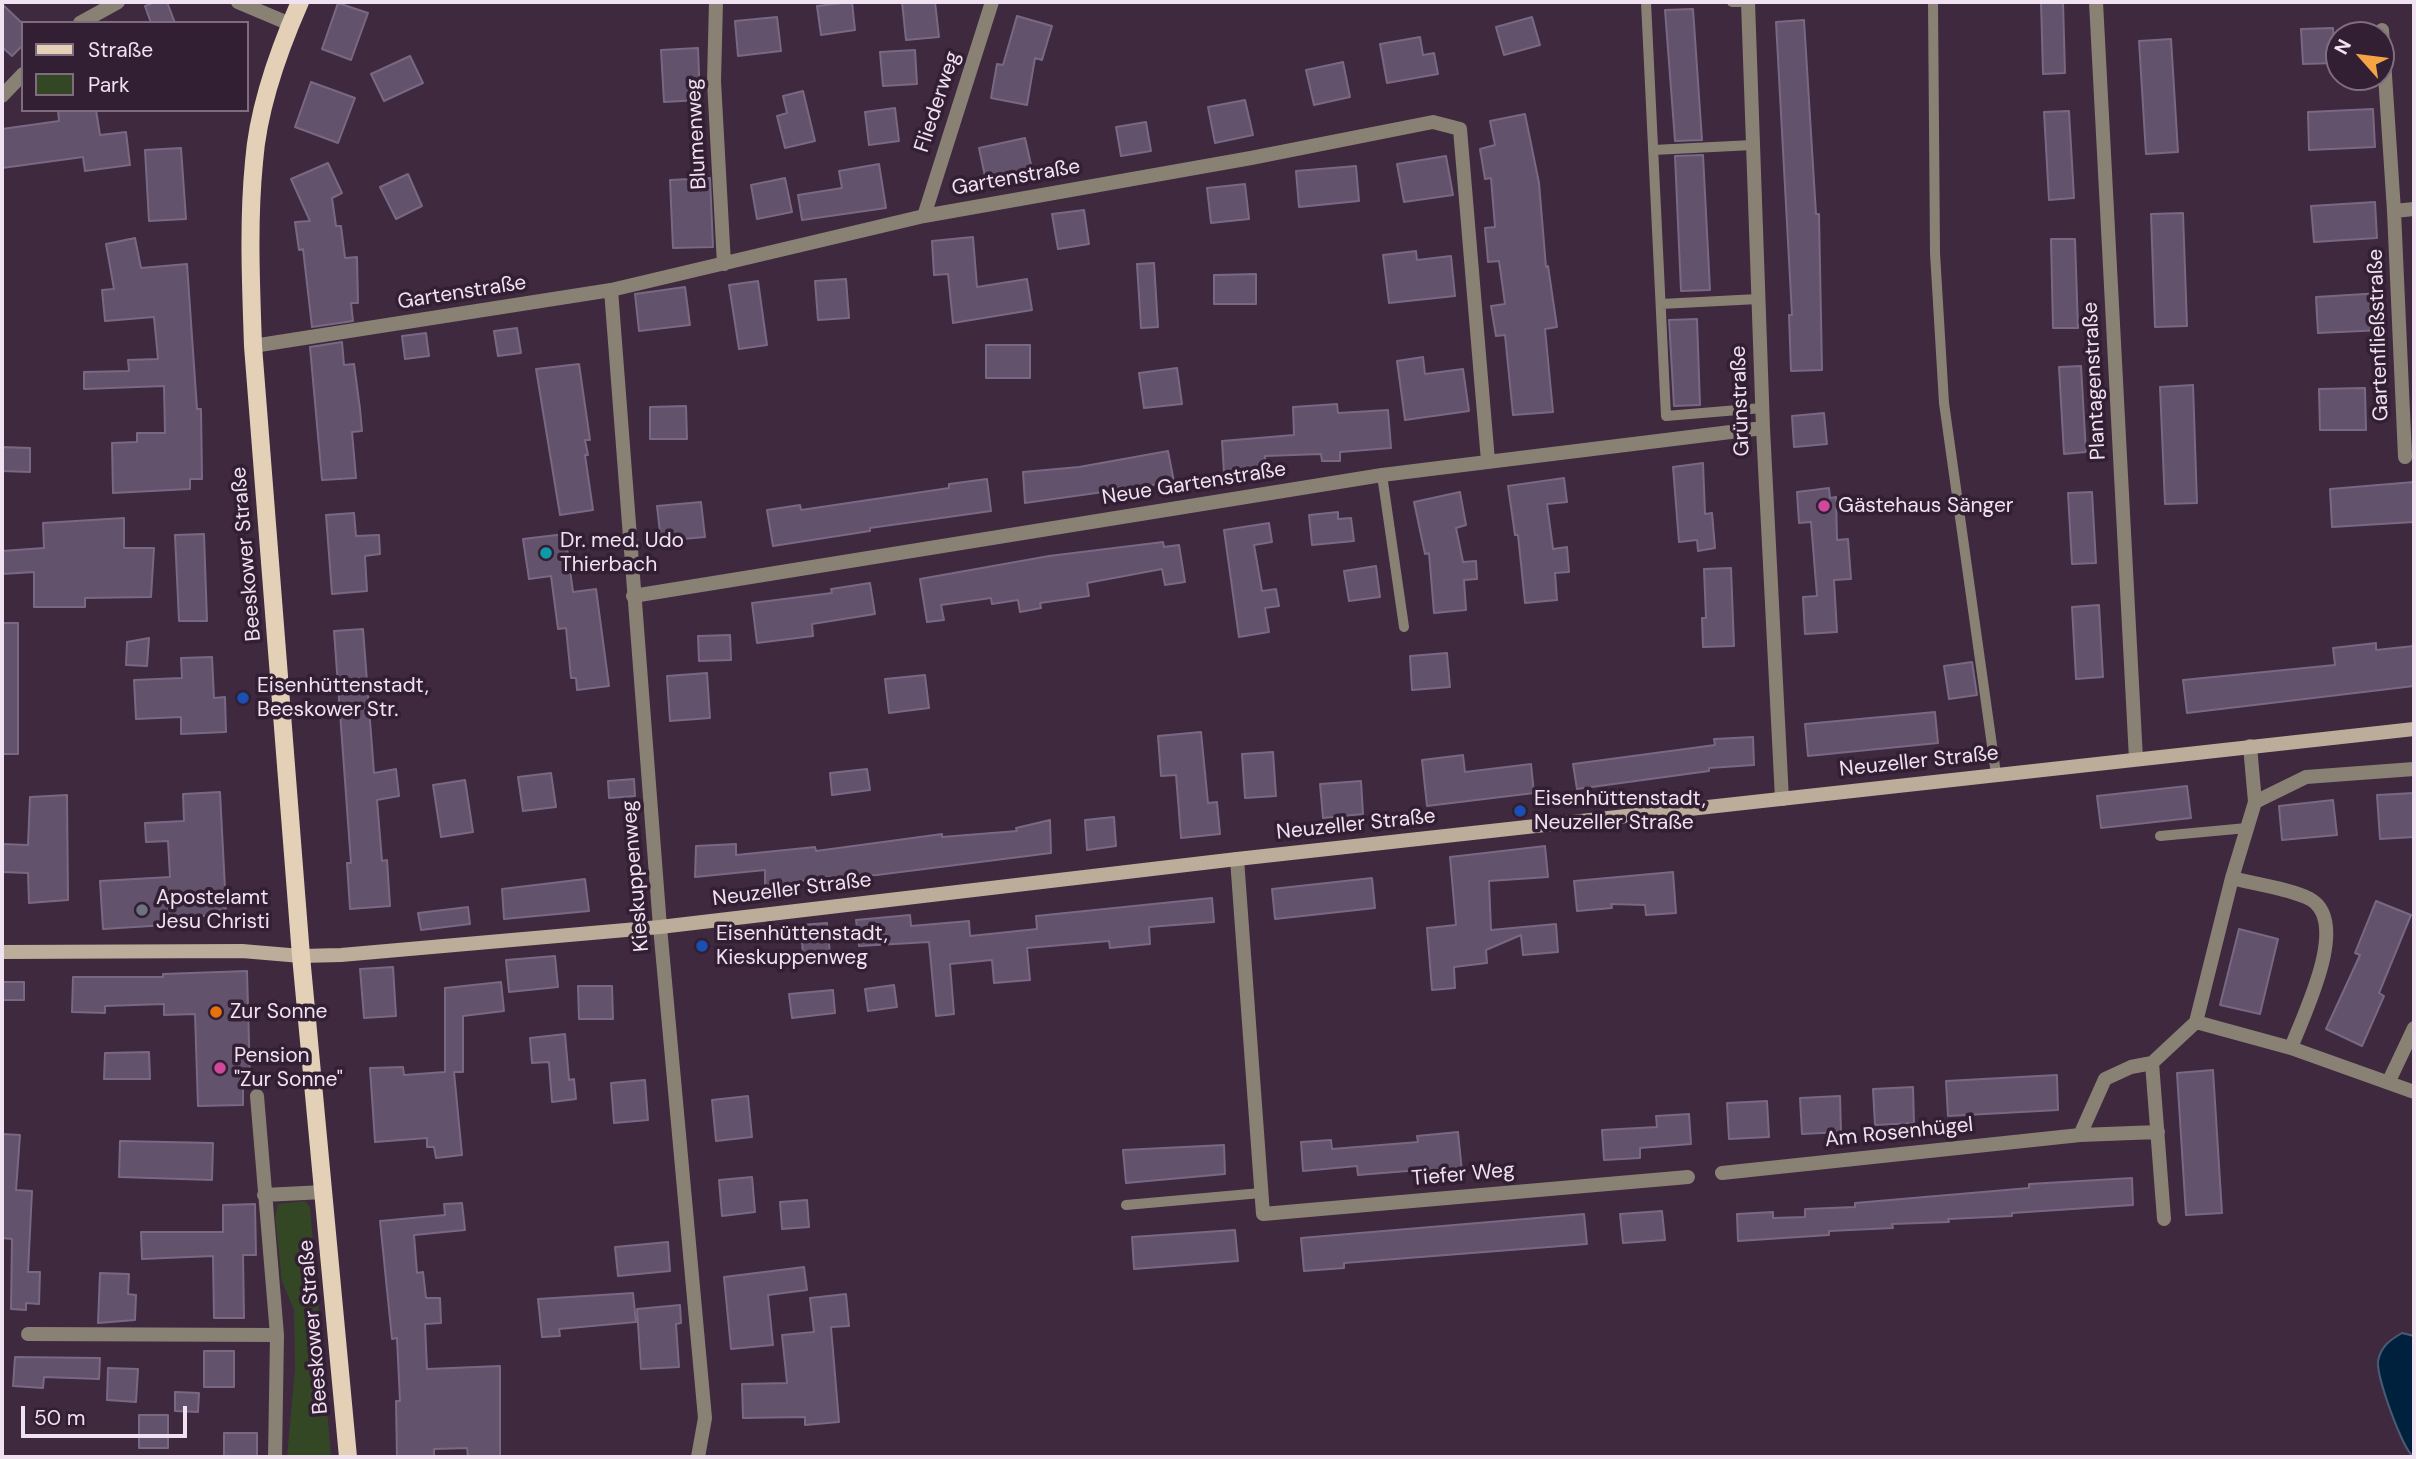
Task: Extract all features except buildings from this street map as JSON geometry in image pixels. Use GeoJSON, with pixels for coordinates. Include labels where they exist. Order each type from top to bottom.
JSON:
{"type":"FeatureCollection","features":[{"type":"Feature","properties":{"kind":"main road","name":"Beeskower Straße"},"geometry":{"type":"LineString","coordinates":[[300,2],[267,95],[254,160],[250,265],[253,346],[301,956],[348,1457]]}},
{"type":"Feature","properties":{"kind":"main road","name":"Neuzeller Straße"},"geometry":{"type":"LineString","coordinates":[[2,952],[242,951],[301,956],[660,927],[1237,859],[2414,729]]}},
{"type":"Feature","properties":{"kind":"street"},"geometry":{"type":"LineString","coordinates":[[84,21],[118,2]]}},
{"type":"Feature","properties":{"kind":"street"},"geometry":{"type":"LineString","coordinates":[[238,2],[290,24]]}},
{"type":"Feature","properties":{"kind":"street","name":"Blumenweg"},"geometry":{"type":"LineString","coordinates":[[716,2],[714,81],[724,264]]}},
{"type":"Feature","properties":{"kind":"street","name":"Fliederweg"},"geometry":{"type":"LineString","coordinates":[[924,216],[992,2]]}},
{"type":"Feature","properties":{"kind":"street","name":"Grünstraße"},"geometry":{"type":"LineString","coordinates":[[1748,2],[1762,408],[1782,799]]}},
{"type":"Feature","properties":{"kind":"street","name":"Plantagenstraße"},"geometry":{"type":"LineString","coordinates":[[2096,2],[2136,759]]}},
{"type":"Feature","properties":{"kind":"street"},"geometry":{"type":"LineString","coordinates":[[2,96],[21,76]]}},
{"type":"Feature","properties":{"kind":"street","name":"Gartenfließstraße"},"geometry":{"type":"LineString","coordinates":[[2386,91],[2405,457]]}},
{"type":"Feature","properties":{"kind":"street","name":"Gartenstraße"},"geometry":{"type":"LineString","coordinates":[[253,346],[611,290],[924,216],[1251,158],[1433,122],[1460,129],[1488,461]]}},
{"type":"Feature","properties":{"kind":"street"},"geometry":{"type":"LineString","coordinates":[[2394,211],[2414,209]]}},
{"type":"Feature","properties":{"kind":"street","name":"Kieskuppenweg"},"geometry":{"type":"LineString","coordinates":[[611,290],[660,927],[705,1418],[698,1457]]}},
{"type":"Feature","properties":{"kind":"street","name":"Neue Gartenstraße"},"geometry":{"type":"LineString","coordinates":[[633,596],[1382,475],[1763,428]]}},
{"type":"Feature","properties":{"kind":"street"},"geometry":{"type":"LineString","coordinates":[[2080,1135],[2105,1079],[2131,1067],[2152,1063],[2196,1022],[2232,878],[2255,802],[2250,747]]}},
{"type":"Feature","properties":{"kind":"street"},"geometry":{"type":"LineString","coordinates":[[2255,802],[2306,777],[2414,769]]}},
{"type":"Feature","properties":{"kind":"street"},"geometry":{"type":"LineString","coordinates":[[1237,859],[1261,1193]]}},
{"type":"Feature","properties":{"kind":"street"},"geometry":{"type":"LineString","coordinates":[[2232,878],[2311,900],[2326,918],[2328,943],[2291,1048]]}},
{"type":"Feature","properties":{"kind":"street"},"geometry":{"type":"LineString","coordinates":[[2196,1022],[2291,1048],[2414,1092]]}},
{"type":"Feature","properties":{"kind":"street"},"geometry":{"type":"LineString","coordinates":[[2389,1081],[2414,1028]]}},
{"type":"Feature","properties":{"kind":"street"},"geometry":{"type":"LineString","coordinates":[[2152,1063],[2164,1219]]}},
{"type":"Feature","properties":{"kind":"street","name":"Beeskower Straße"},"geometry":{"type":"LineString","coordinates":[[257,1096],[277,1335],[275,1457]]}},
{"type":"Feature","properties":{"kind":"street","name":"Am Rosenhügel"},"geometry":{"type":"LineString","coordinates":[[1722,1173],[2080,1135],[2158,1132]]}},
{"type":"Feature","properties":{"kind":"street","name":"Tiefer Weg"},"geometry":{"type":"LineString","coordinates":[[1261,1193],[1263,1214],[1688,1177]]}},
{"type":"Feature","properties":{"kind":"street"},"geometry":{"type":"LineString","coordinates":[[264,1195],[324,1192]]}},
{"type":"Feature","properties":{"kind":"street","name":"Beeskower Straße"},"geometry":{"type":"LineString","coordinates":[[28,1334],[277,1335]]}},
{"type":"Feature","properties":{"kind":"lane"},"geometry":{"type":"LineString","coordinates":[[1646,2],[1666,416],[1762,408]]}},
{"type":"Feature","properties":{"kind":"lane"},"geometry":{"type":"LineString","coordinates":[[1732,2],[1748,2]]}},
{"type":"Feature","properties":{"kind":"lane"},"geometry":{"type":"LineString","coordinates":[[1933,2],[1936,253],[1944,403],[1996,774]]}},
{"type":"Feature","properties":{"kind":"lane"},"geometry":{"type":"LineString","coordinates":[[1653,150],[1753,145]]}},
{"type":"Feature","properties":{"kind":"lane"},"geometry":{"type":"LineString","coordinates":[[1661,304],[1758,299]]}},
{"type":"Feature","properties":{"kind":"lane"},"geometry":{"type":"LineString","coordinates":[[1382,475],[1404,627]]}},
{"type":"Feature","properties":{"kind":"lane"},"geometry":{"type":"LineString","coordinates":[[2160,836],[2247,828]]}},
{"type":"Feature","properties":{"kind":"lane"},"geometry":{"type":"LineString","coordinates":[[1126,1205],[1261,1193]]}},
{"type":"Feature","properties":{"kind":"green space"},"geometry":{"type":"Polygon","coordinates":[[[305,1201],[310,1207],[331,1457],[287,1457],[295,1370],[294,1310],[282,1281],[275,1217],[278,1204],[305,1201]]]}},
{"type":"Feature","properties":{"kind":"water"},"geometry":{"type":"Polygon","coordinates":[[[2402,1333],[2414,1336],[2414,1457],[2397,1428],[2378,1361],[2384,1347],[2402,1333]]]}},
{"type":"Feature","properties":{"kind":"place","name":"Gästehaus Sänger"},"geometry":{"type":"Point","coordinates":[1824,506]}},
{"type":"Feature","properties":{"kind":"place","name":"Dr. med. Udo Thierbach"},"geometry":{"type":"Point","coordinates":[546,553]}},
{"type":"Feature","properties":{"kind":"place","name":"Eisenhüttenstadt, Beeskower Str."},"geometry":{"type":"Point","coordinates":[243,698]}},
{"type":"Feature","properties":{"kind":"place","name":"Eisenhüttenstadt, Neuzeller Straße"},"geometry":{"type":"Point","coordinates":[1520,811]}},
{"type":"Feature","properties":{"kind":"place","name":"Apostelamt Jesu Christi"},"geometry":{"type":"Point","coordinates":[142,910]}},
{"type":"Feature","properties":{"kind":"place","name":"Eisenhüttenstadt, Kieskuppenweg"},"geometry":{"type":"Point","coordinates":[702,946]}},
{"type":"Feature","properties":{"kind":"place","name":"Zur Sonne"},"geometry":{"type":"Point","coordinates":[216,1012]}},
{"type":"Feature","properties":{"kind":"place","name":"Pension \"Zur Sonne\""},"geometry":{"type":"Point","coordinates":[220,1068]}}]}
